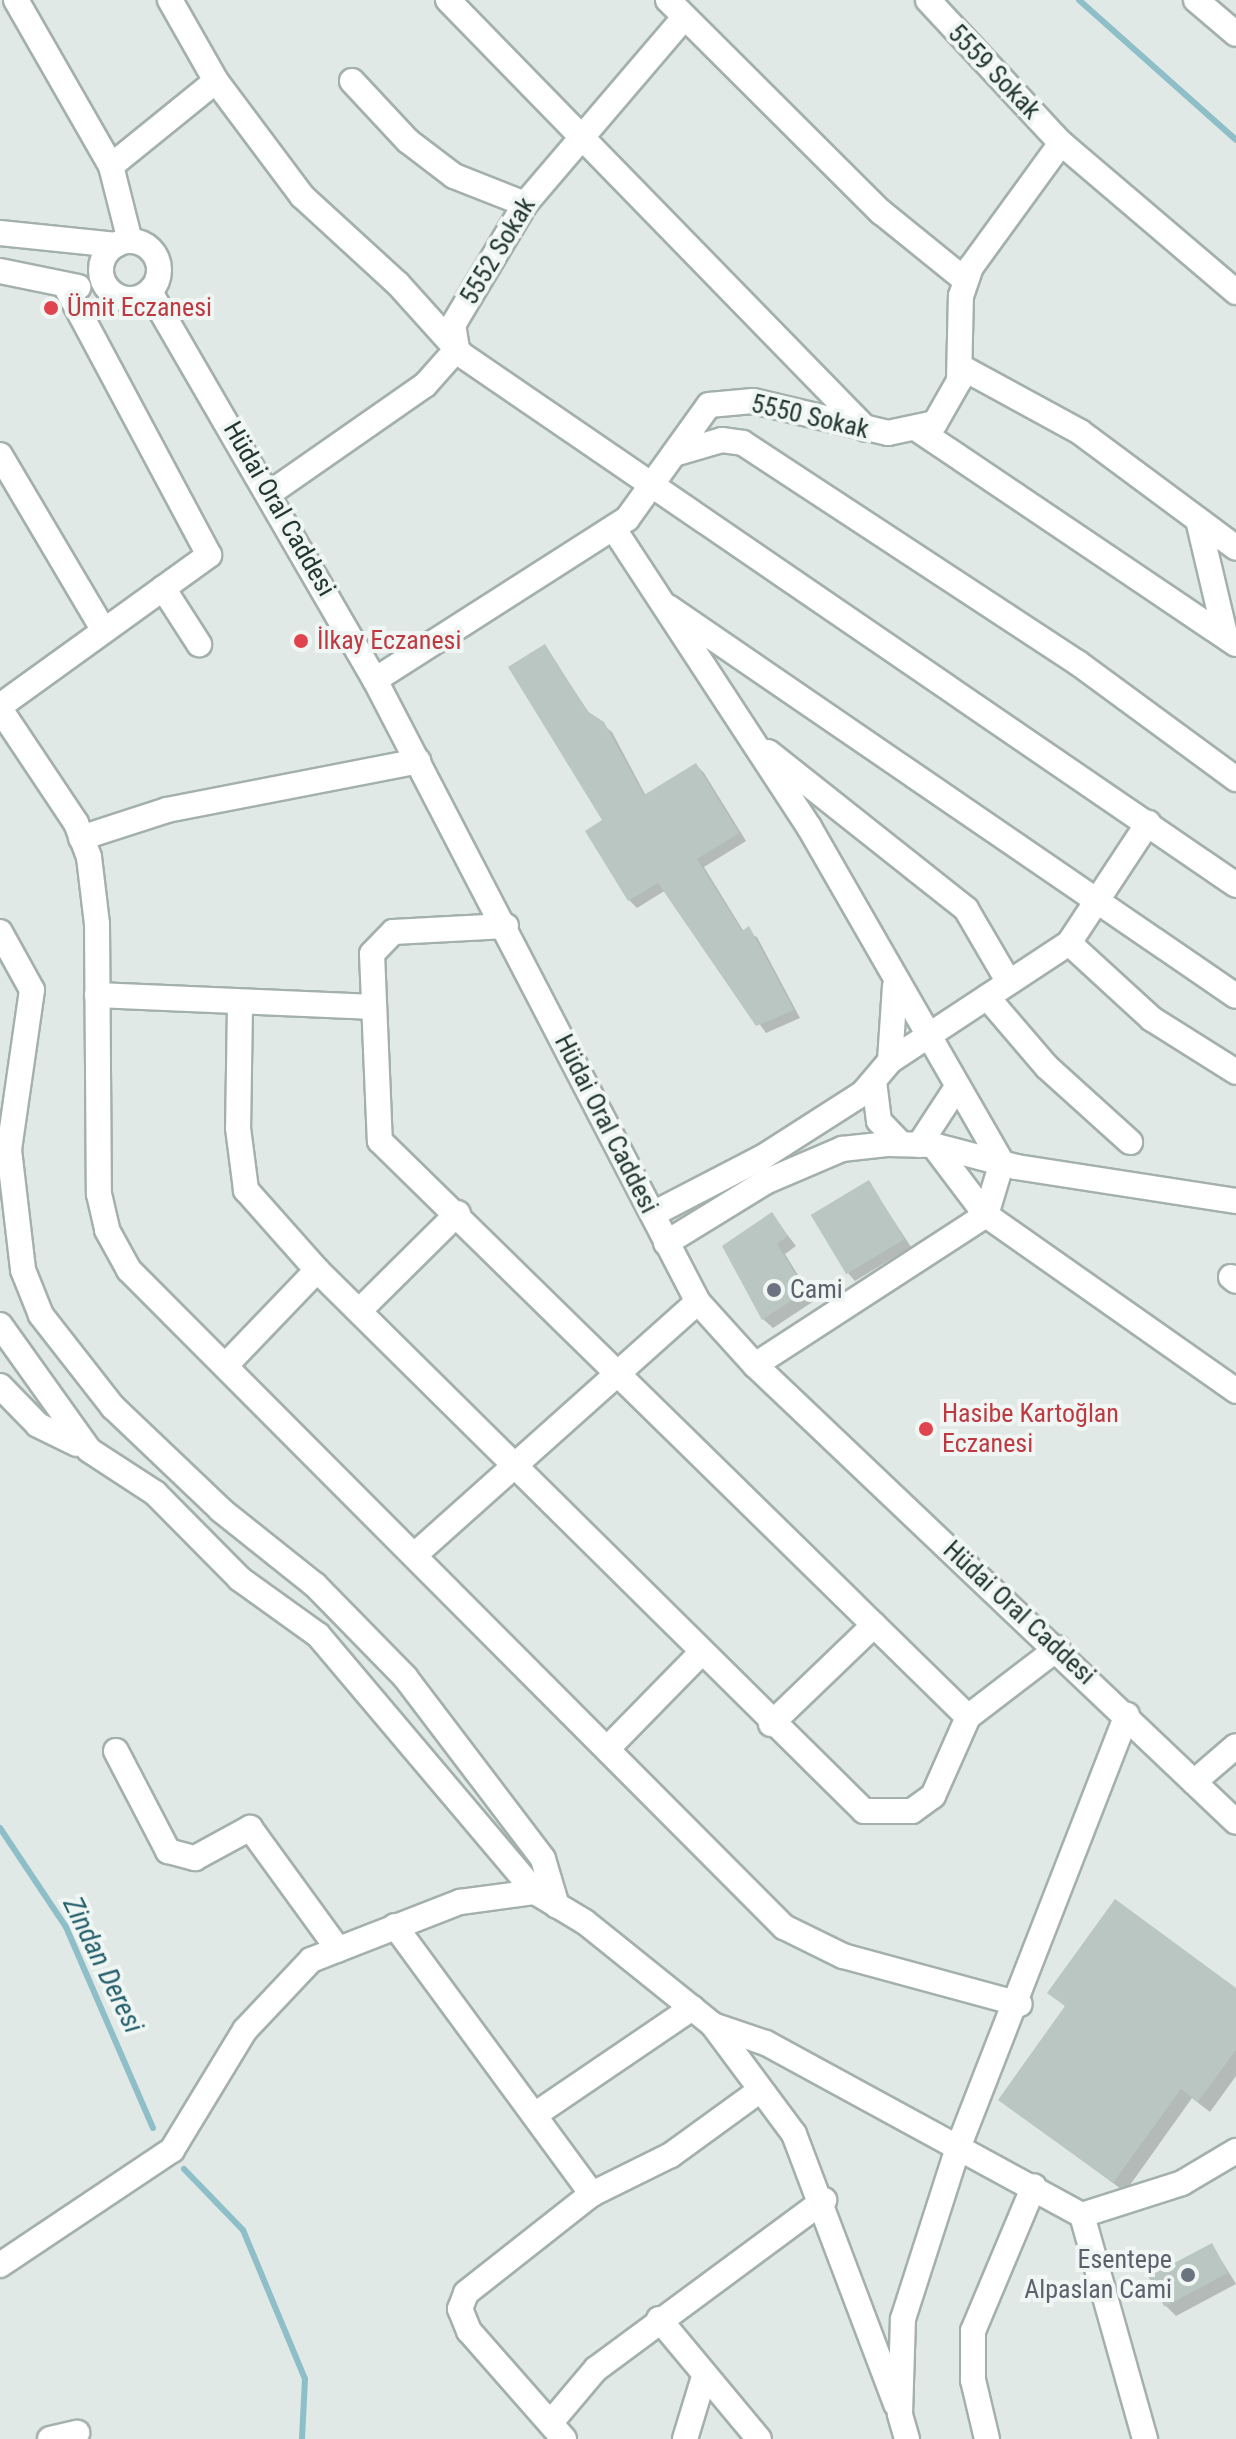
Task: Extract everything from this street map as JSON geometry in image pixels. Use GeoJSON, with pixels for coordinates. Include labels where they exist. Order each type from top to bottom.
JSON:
{"type":"FeatureCollection","features":[{"type":"Feature","properties":{"kind":"street"},"geometry":{"type":"LineString","coordinates":[[16,0],[111,166],[123,243],[101,270],[108,290]]}},
{"type":"Feature","properties":{"kind":"street"},"geometry":{"type":"LineString","coordinates":[[170,0],[216,81],[302,196],[457,349],[507,390],[656,482],[1236,885]]}},
{"type":"Feature","properties":{"kind":"street"},"geometry":{"type":"LineString","coordinates":[[448,0],[576,136],[667,220],[866,429]]}},
{"type":"Feature","properties":{"kind":"street","name":"5559 Sokak"},"geometry":{"type":"LineString","coordinates":[[928,0],[1061,143],[1236,292]]}},
{"type":"Feature","properties":{"kind":"street"},"geometry":{"type":"LineString","coordinates":[[1196,0],[1236,34]]}},
{"type":"Feature","properties":{"kind":"street"},"geometry":{"type":"LineString","coordinates":[[676,9],[881,212],[965,280]]}},
{"type":"Feature","properties":{"kind":"street","name":"5552 Sokak"},"geometry":{"type":"LineString","coordinates":[[457,349],[453,325],[525,204],[676,9]]}},
{"type":"Feature","properties":{"kind":"street"},"geometry":{"type":"LineString","coordinates":[[111,166],[216,81]]}},
{"type":"Feature","properties":{"kind":"street"},"geometry":{"type":"LineString","coordinates":[[352,81],[408,141],[454,176],[525,204]]}},
{"type":"Feature","properties":{"kind":"street"},"geometry":{"type":"LineString","coordinates":[[1061,143],[987,237],[965,280],[961,367],[954,398],[920,431],[1231,639]]}},
{"type":"Feature","properties":{"kind":"street"},"geometry":{"type":"LineString","coordinates":[[0,233],[123,243],[155,256],[159,270],[150,292],[130,300],[108,290],[65,285],[0,271]]}},
{"type":"Feature","properties":{"kind":"street"},"geometry":{"type":"LineString","coordinates":[[65,285],[209,555],[0,707],[81,838],[97,924],[99,1194],[107,1230],[129,1270],[418,1552],[784,1927],[843,1956],[1020,2004]]}},
{"type":"Feature","properties":{"kind":"street","name":"Hüdai Oral Caddesi"},"geometry":{"type":"LineString","coordinates":[[150,292],[270,493],[375,680],[506,926],[698,1302],[755,1365],[1058,1648],[1236,1822]]}},
{"type":"Feature","properties":{"kind":"street"},"geometry":{"type":"LineString","coordinates":[[270,493],[425,385],[457,349]]}},
{"type":"Feature","properties":{"kind":"street"},"geometry":{"type":"LineString","coordinates":[[961,367],[1080,432],[1236,548]]}},
{"type":"Feature","properties":{"kind":"street","name":"5550 Sokak"},"geometry":{"type":"LineString","coordinates":[[375,680],[614,529],[656,482],[704,411],[725,401],[866,429],[920,431]]}},
{"type":"Feature","properties":{"kind":"street"},"geometry":{"type":"LineString","coordinates":[[674,454],[722,440],[743,443],[1078,663],[1236,779]]}},
{"type":"Feature","properties":{"kind":"street"},"geometry":{"type":"LineString","coordinates":[[0,455],[104,631]]}},
{"type":"Feature","properties":{"kind":"street"},"geometry":{"type":"LineString","coordinates":[[1198,520],[1231,639]]}},
{"type":"Feature","properties":{"kind":"street"},"geometry":{"type":"LineString","coordinates":[[614,529],[750,738],[894,980],[955,1090],[1002,1162],[986,1215],[755,1365]]}},
{"type":"Feature","properties":{"kind":"street"},"geometry":{"type":"LineString","coordinates":[[163,588],[199,644]]}},
{"type":"Feature","properties":{"kind":"street"},"geometry":{"type":"LineString","coordinates":[[659,601],[1236,996]]}},
{"type":"Feature","properties":{"kind":"street"},"geometry":{"type":"LineString","coordinates":[[750,738],[966,909],[1008,981]]}},
{"type":"Feature","properties":{"kind":"street"},"geometry":{"type":"LineString","coordinates":[[81,838],[167,810],[418,761]]}},
{"type":"Feature","properties":{"kind":"street"},"geometry":{"type":"LineString","coordinates":[[653,1214],[763,1157],[874,1081],[890,1061],[928,1040],[1008,981],[1069,943],[1148,823]]}},
{"type":"Feature","properties":{"kind":"street"},"geometry":{"type":"LineString","coordinates":[[506,926],[381,939],[372,954],[380,1141],[458,1213],[968,1717]]}},
{"type":"Feature","properties":{"kind":"street"},"geometry":{"type":"LineString","coordinates":[[0,932],[32,990],[9,1150],[20,1256],[41,1315],[113,1407],[221,1510],[315,1585],[405,1677],[543,1859],[557,1906]]}},
{"type":"Feature","properties":{"kind":"street"},"geometry":{"type":"LineString","coordinates":[[1069,943],[1152,1019],[1236,1072]]}},
{"type":"Feature","properties":{"kind":"street"},"geometry":{"type":"LineString","coordinates":[[890,1061],[894,980]]}},
{"type":"Feature","properties":{"kind":"street"},"geometry":{"type":"LineString","coordinates":[[97,995],[240,1005],[374,1007]]}},
{"type":"Feature","properties":{"kind":"street"},"geometry":{"type":"LineString","coordinates":[[987,997],[1047,1067],[1130,1142]]}},
{"type":"Feature","properties":{"kind":"street"},"geometry":{"type":"LineString","coordinates":[[240,1005],[238,1128],[246,1190],[317,1270],[516,1462],[700,1654],[864,1811],[886,1815],[912,1811],[933,1796],[968,1717],[1058,1648]]}},
{"type":"Feature","properties":{"kind":"street"},"geometry":{"type":"LineString","coordinates":[[874,1081],[879,1121],[918,1145],[986,1215],[1236,1391]]}},
{"type":"Feature","properties":{"kind":"street"},"geometry":{"type":"LineString","coordinates":[[918,1145],[955,1090]]}},
{"type":"Feature","properties":{"kind":"street"},"geometry":{"type":"LineString","coordinates":[[666,1243],[765,1182],[842,1149],[918,1145],[1236,1201]]}},
{"type":"Feature","properties":{"kind":"street"},"geometry":{"type":"LineString","coordinates":[[359,1311],[458,1213]]}},
{"type":"Feature","properties":{"kind":"street"},"geometry":{"type":"LineString","coordinates":[[227,1364],[317,1270]]}},
{"type":"Feature","properties":{"kind":"street"},"geometry":{"type":"LineString","coordinates":[[418,1552],[615,1369],[698,1302]]}},
{"type":"Feature","properties":{"kind":"street"},"geometry":{"type":"LineString","coordinates":[[0,1325],[89,1450]]}},
{"type":"Feature","properties":{"kind":"street"},"geometry":{"type":"LineString","coordinates":[[0,1386],[38,1425],[89,1450],[155,1493],[240,1579],[318,1635],[535,1892],[713,2025],[759,2091],[794,2134],[824,2200],[907,2439]]}},
{"type":"Feature","properties":{"kind":"street"},"geometry":{"type":"LineString","coordinates":[[771,1724],[874,1625]]}},
{"type":"Feature","properties":{"kind":"street"},"geometry":{"type":"LineString","coordinates":[[608,1748],[700,1654]]}},
{"type":"Feature","properties":{"kind":"street"},"geometry":{"type":"LineString","coordinates":[[900,2414],[903,2319],[958,2148],[1020,2004],[1127,1715]]}},
{"type":"Feature","properties":{"kind":"street"},"geometry":{"type":"LineString","coordinates":[[1194,1782],[1236,1746]]}},
{"type":"Feature","properties":{"kind":"street"},"geometry":{"type":"LineString","coordinates":[[116,1751],[168,1851],[195,1858],[250,1828],[338,1949]]}},
{"type":"Feature","properties":{"kind":"street"},"geometry":{"type":"LineString","coordinates":[[0,2265],[172,2150],[245,2030],[311,1960],[460,1902],[535,1892]]}},
{"type":"Feature","properties":{"kind":"street"},"geometry":{"type":"LineString","coordinates":[[395,1926],[592,2194]]}},
{"type":"Feature","properties":{"kind":"street"},"geometry":{"type":"LineString","coordinates":[[536,2114],[692,2008]]}},
{"type":"Feature","properties":{"kind":"street"},"geometry":{"type":"LineString","coordinates":[[713,2025],[766,2043],[1034,2186],[1082,2215],[1145,2439]]}},
{"type":"Feature","properties":{"kind":"street"},"geometry":{"type":"LineString","coordinates":[[759,2091],[671,2155],[592,2194],[478,2278],[460,2309],[469,2331],[558,2430],[596,2369],[659,2319],[824,2200]]}},
{"type":"Feature","properties":{"kind":"street"},"geometry":{"type":"LineString","coordinates":[[1082,2215],[1182,2183],[1236,2151]]}},
{"type":"Feature","properties":{"kind":"street"},"geometry":{"type":"LineString","coordinates":[[987,2439],[973,2380],[973,2331],[1034,2186]]}},
{"type":"Feature","properties":{"kind":"street"},"geometry":{"type":"LineString","coordinates":[[659,2319],[704,2377],[759,2439]]}},
{"type":"Feature","properties":{"kind":"street"},"geometry":{"type":"LineString","coordinates":[[685,2439],[704,2377]]}},
{"type":"Feature","properties":{"kind":"street"},"geometry":{"type":"LineString","coordinates":[[50,2439],[77,2433]]}},
{"type":"Feature","properties":{"kind":"building"},"geometry":{"type":"Polygon","coordinates":[[[545,644],[587,711],[604,722],[644,795],[696,763],[739,833],[697,859],[742,931],[749,926],[794,1010],[756,1026],[658,883],[628,901],[585,831],[602,820],[508,667],[545,644]]]}},
{"type":"Feature","properties":{"kind":"building"},"geometry":{"type":"Polygon","coordinates":[[[869,1180],[905,1239],[846,1274],[811,1215],[869,1180]]]}},
{"type":"Feature","properties":{"kind":"building"},"geometry":{"type":"Polygon","coordinates":[[[772,1212],[788,1236],[777,1244],[806,1291],[762,1320],[722,1246],[772,1212]]]}},
{"type":"Feature","properties":{"kind":"building"},"geometry":{"type":"Polygon","coordinates":[[[1115,1899],[1236,1988],[1236,2050],[1198,2102],[1181,2089],[1113,2183],[998,2100],[1065,2006],[1047,1993],[1115,1899]]]}},
{"type":"Feature","properties":{"kind":"building","name":"Esentepe Alpaslan Cami"},"geometry":{"type":"Polygon","coordinates":[[[1212,2243],[1228,2273],[1164,2307],[1148,2277],[1212,2243]]]}},
{"type":"Feature","properties":{"kind":"waterway"},"geometry":{"type":"LineString","coordinates":[[1079,0],[1236,140]]}},
{"type":"Feature","properties":{"kind":"waterway","name":"Zindan Deresi"},"geometry":{"type":"LineString","coordinates":[[0,1828],[66,1927],[153,2128]]}},
{"type":"Feature","properties":{"kind":"waterway","name":"Zindan Deresi"},"geometry":{"type":"LineString","coordinates":[[184,2169],[243,2230],[305,2379],[302,2439]]}},
{"type":"Feature","properties":{"kind":"place","name":"Ümit Eczanesi"},"geometry":{"type":"Point","coordinates":[51,308]}},
{"type":"Feature","properties":{"kind":"place","name":"İlkay Eczanesi"},"geometry":{"type":"Point","coordinates":[301,641]}},
{"type":"Feature","properties":{"kind":"place","name":"Cami"},"geometry":{"type":"Point","coordinates":[774,1290]}},
{"type":"Feature","properties":{"kind":"place","name":"Hasibe Kartoğlan Eczanesi"},"geometry":{"type":"Point","coordinates":[926,1429]}},
{"type":"Feature","properties":{"kind":"place","name":"Esentepe Alpaslan Cami"},"geometry":{"type":"Point","coordinates":[1188,2275]}}]}
